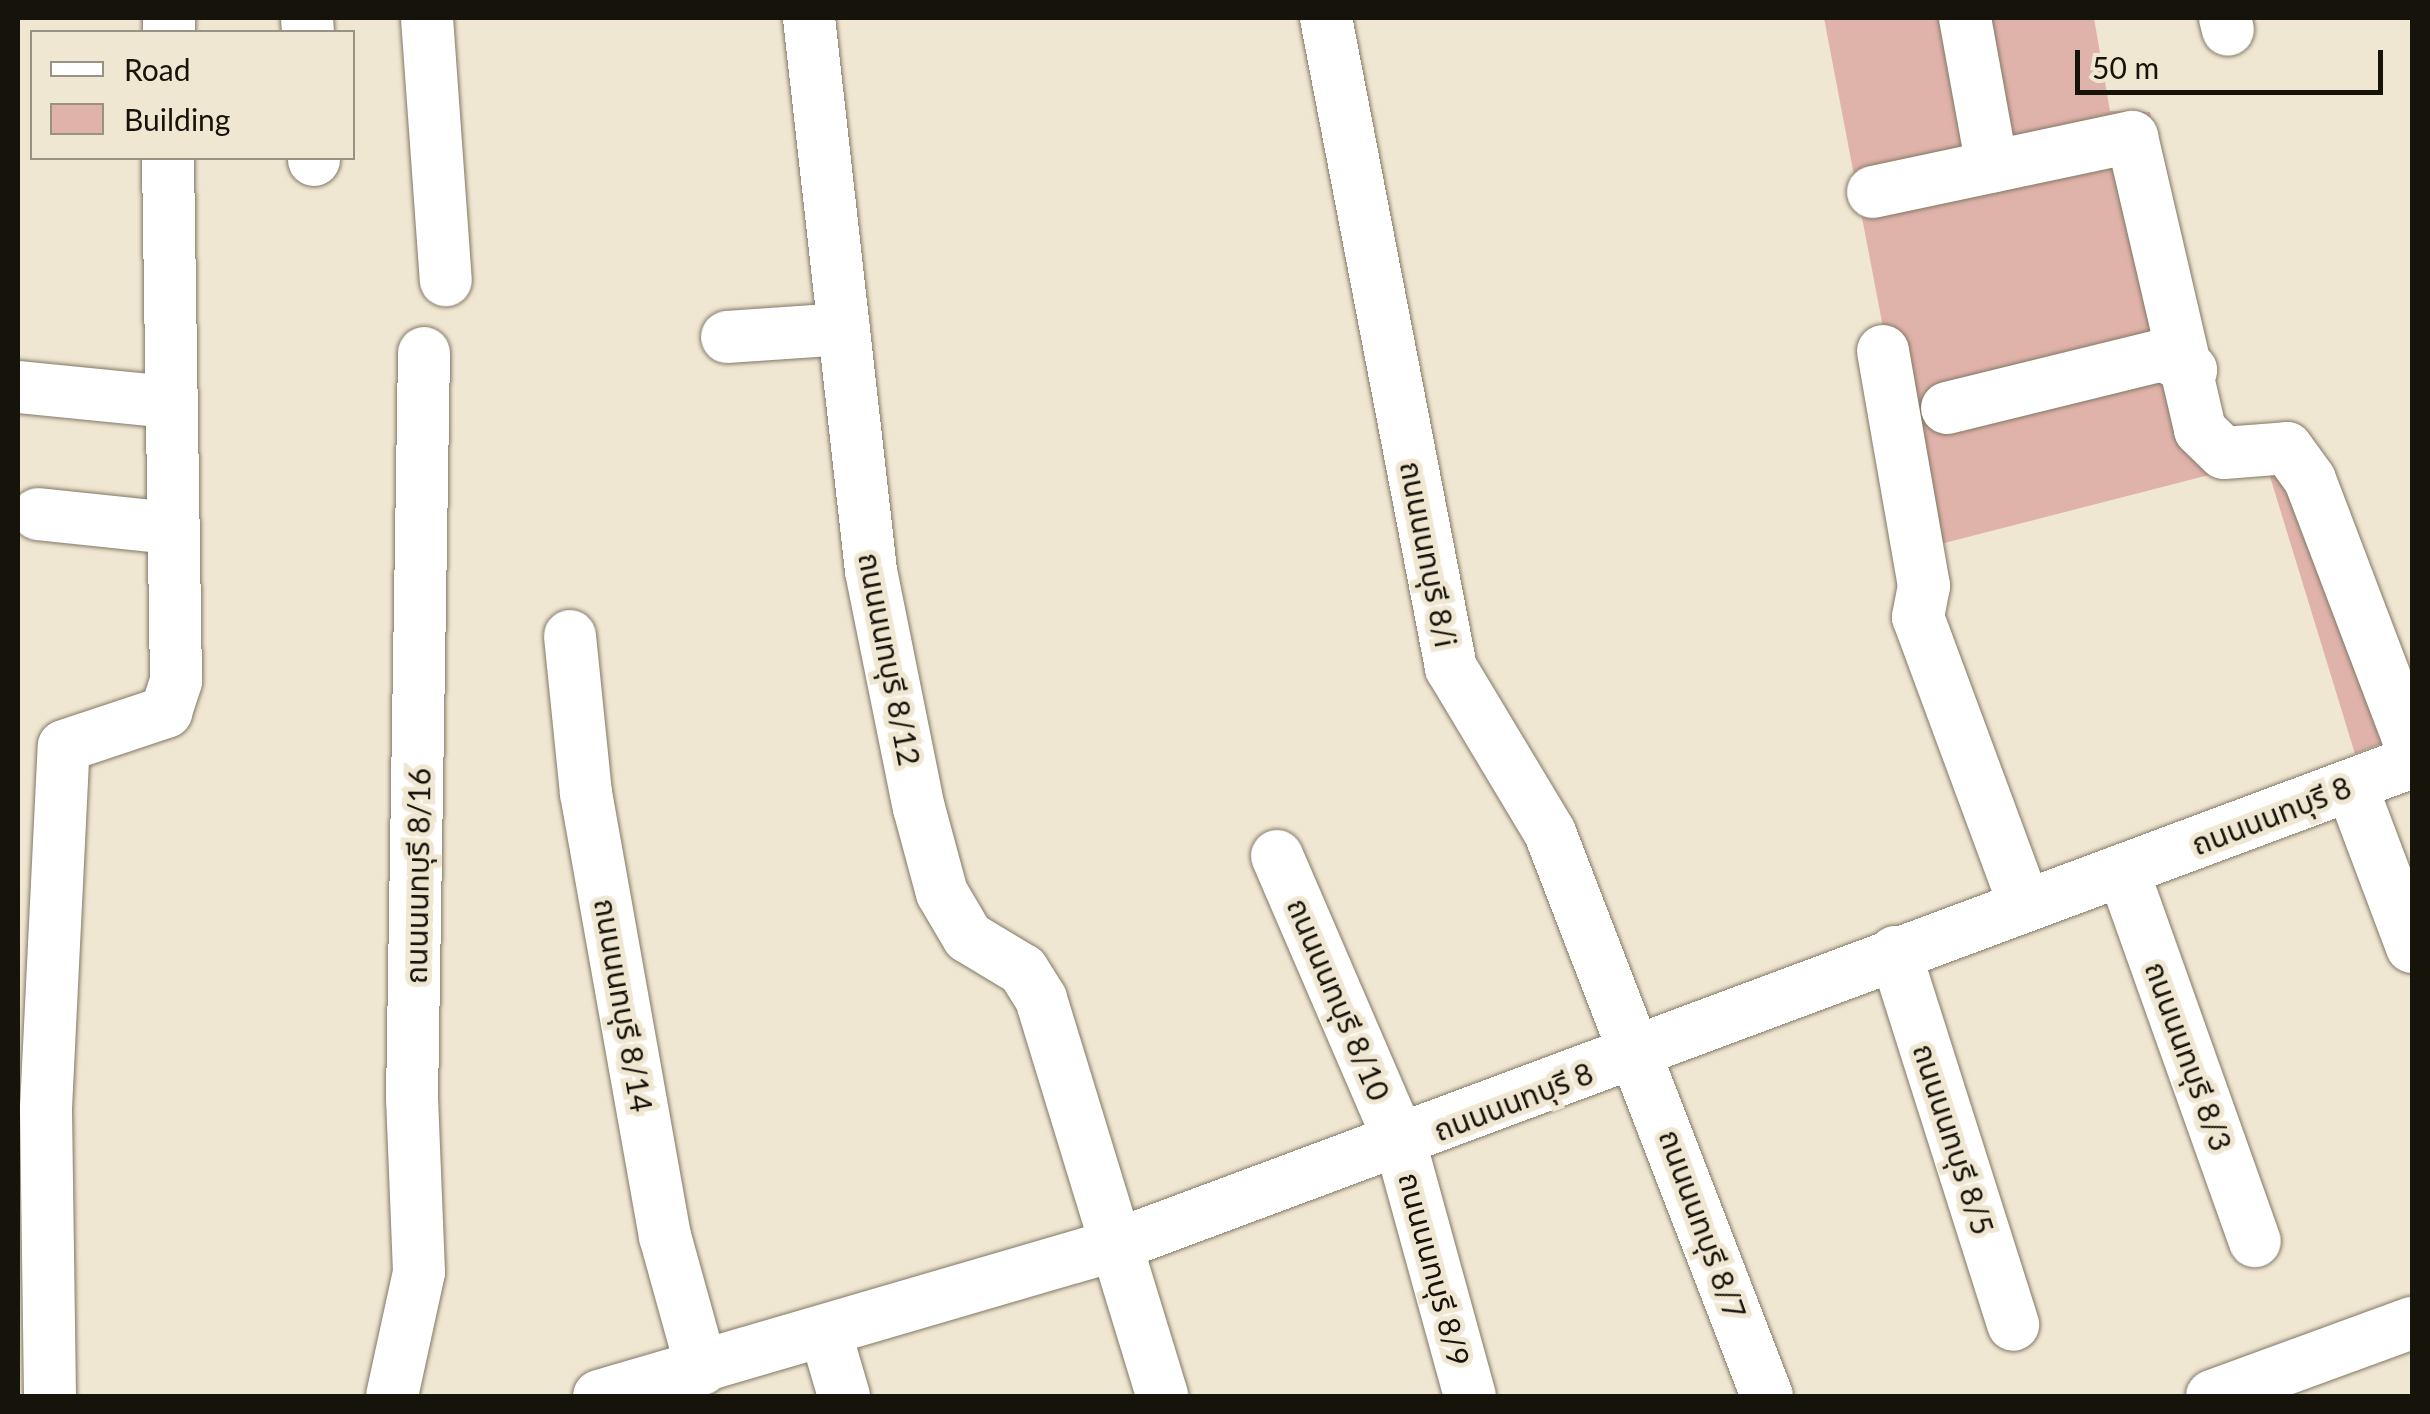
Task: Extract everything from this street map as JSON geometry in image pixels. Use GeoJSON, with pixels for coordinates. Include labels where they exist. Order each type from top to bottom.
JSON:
{"type":"FeatureCollection","features":[{"type":"Feature","properties":{"kind":"street"},"geometry":{"type":"LineString","coordinates":[[427,18],[446,280]]}},
{"type":"Feature","properties":{"kind":"street","name":"ถนนนนทบุรี 8/12"},"geometry":{"type":"LineString","coordinates":[[809,18],[871,571],[942,894],[968,938],[1023,970],[1041,999],[1119,1244],[1162,1396]]}},
{"type":"Feature","properties":{"kind":"street","name":"ถนนนนทบุรี 8/i"},"geometry":{"type":"LineString","coordinates":[[1326,18],[1451,668],[1550,833],[1640,1052]]}},
{"type":"Feature","properties":{"kind":"street"},"geometry":{"type":"LineString","coordinates":[[1965,18],[1992,167]]}},
{"type":"Feature","properties":{"kind":"street"},"geometry":{"type":"LineString","coordinates":[[1873,192],[2132,137],[2208,446],[2224,453],[2287,448],[2310,480],[2412,748]]}},
{"type":"Feature","properties":{"kind":"street"},"geometry":{"type":"LineString","coordinates":[[50,1396],[32,1108],[38,847],[64,746],[166,712],[176,681],[168,402],[168,160]]}},
{"type":"Feature","properties":{"kind":"street"},"geometry":{"type":"LineString","coordinates":[[727,338],[844,328]]}},
{"type":"Feature","properties":{"kind":"street"},"geometry":{"type":"LineString","coordinates":[[1883,352],[1924,586],[1918,617],[2024,904]]}},
{"type":"Feature","properties":{"kind":"street","name":"ถนนนนทบุรี 8/16"},"geometry":{"type":"LineString","coordinates":[[392,1396],[419,1272],[412,1100],[424,353]]}},
{"type":"Feature","properties":{"kind":"street"},"geometry":{"type":"LineString","coordinates":[[1947,408],[2163,355],[2191,370]]}},
{"type":"Feature","properties":{"kind":"street"},"geometry":{"type":"LineString","coordinates":[[18,387],[168,402]]}},
{"type":"Feature","properties":{"kind":"street"},"geometry":{"type":"LineString","coordinates":[[38,514],[172,528]]}},
{"type":"Feature","properties":{"kind":"street","name":"ถนนนนทบุรี 8/14"},"geometry":{"type":"LineString","coordinates":[[570,636],[586,793],[658,1197],[702,1369]]}},
{"type":"Feature","properties":{"kind":"street","name":"ถนนนนทบุรี 8"},"geometry":{"type":"LineString","coordinates":[[598,1396],[702,1369],[1119,1244],[2412,762]]}},
{"type":"Feature","properties":{"kind":"street"},"geometry":{"type":"LineString","coordinates":[[2351,784],[2412,947]]}},
{"type":"Feature","properties":{"kind":"street","name":"ถนนนนทบุรี 8/10"},"geometry":{"type":"LineString","coordinates":[[1278,856],[1400,1142]]}},
{"type":"Feature","properties":{"kind":"street","name":"ถนนนนทบุรี 8/3"},"geometry":{"type":"LineString","coordinates":[[2123,871],[2255,1241]]}},
{"type":"Feature","properties":{"kind":"street","name":"ถนนนนทบุรี 8/5"},"geometry":{"type":"LineString","coordinates":[[1894,952],[2013,1326]]}},
{"type":"Feature","properties":{"kind":"street","name":"ถนนนนทบุรี 8/7"},"geometry":{"type":"LineString","coordinates":[[1640,1052],[1767,1396]]}},
{"type":"Feature","properties":{"kind":"street","name":"ถนนนนทบุรี 8/9"},"geometry":{"type":"LineString","coordinates":[[1400,1142],[1470,1396]]}},
{"type":"Feature","properties":{"kind":"street"},"geometry":{"type":"LineString","coordinates":[[2212,1396],[2412,1323]]}},
{"type":"Feature","properties":{"kind":"street"},"geometry":{"type":"LineString","coordinates":[[824,1331],[844,1396]]}},
{"type":"Feature","properties":{"kind":"building"},"geometry":{"type":"Polygon","coordinates":[[[1824,18],[2094,18],[2110,111],[2150,112],[2206,411],[2234,431],[2256,424],[2402,735],[2355,754],[2268,470],[2209,475],[1925,548],[1824,18]]]}}]}
